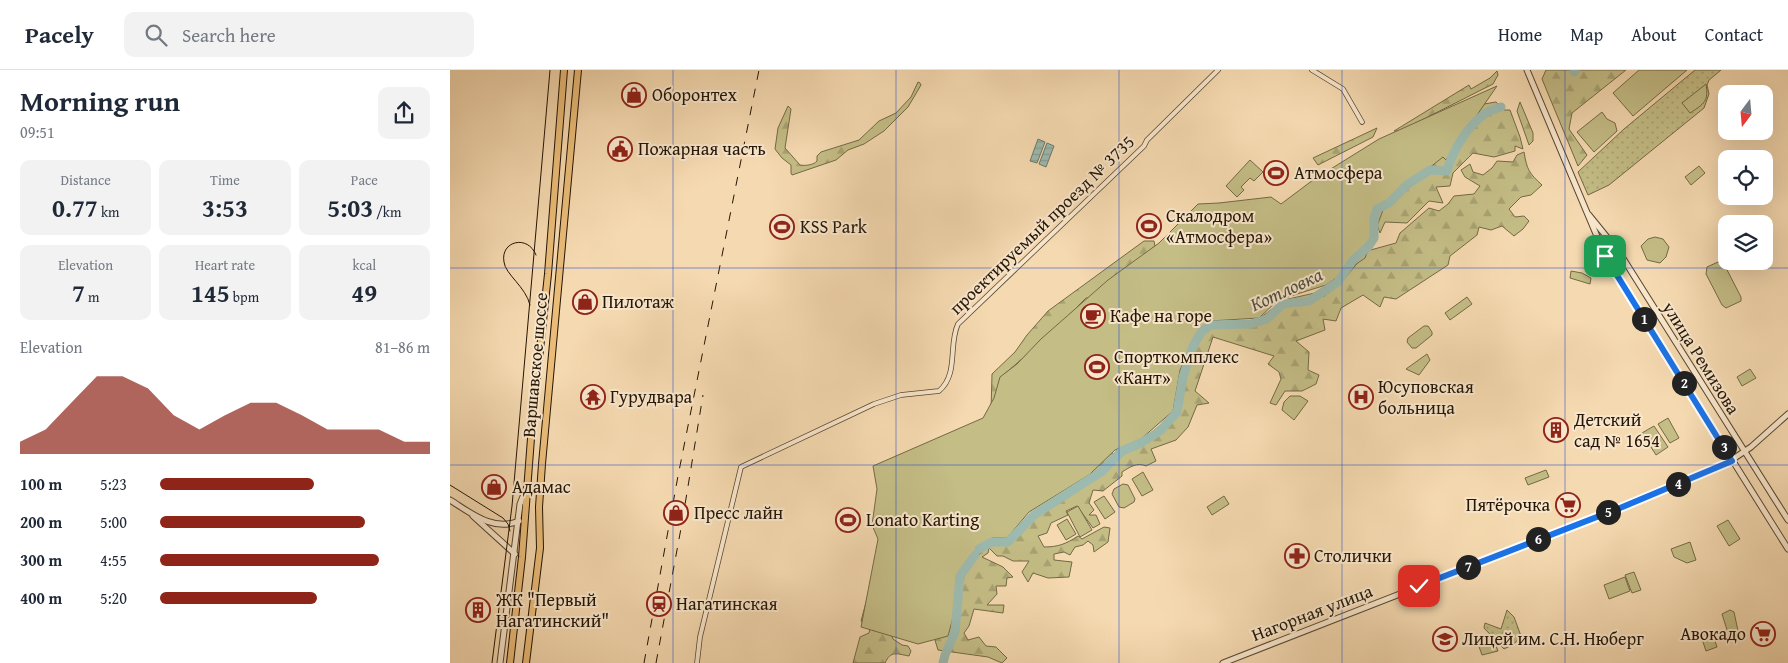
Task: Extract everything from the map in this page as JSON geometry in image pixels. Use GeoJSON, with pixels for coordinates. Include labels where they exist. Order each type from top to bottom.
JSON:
{"type":"FeatureCollection","features":[{"type":"Feature","properties":{"kind":"main road","name":"Варшавское шоссе"},"geometry":{"type":"LineString","coordinates":[[510,663],[522,557],[527,504],[526,489],[548,274],[564,70]]}},
{"type":"Feature","properties":{"kind":"main road","name":"Варшавское шоссе"},"geometry":{"type":"LineString","coordinates":[[526,663],[539,566],[539,507],[542,464],[578,70]]}},
{"type":"Feature","properties":{"kind":"street","name":"проектируемый проезд № 3735"},"geometry":{"type":"LineString","coordinates":[[697,663],[700,637],[741,467],[874,404],[901,395],[939,391],[948,379],[952,366],[958,324],[1144,146],[1147,140],[1218,70]]}},
{"type":"Feature","properties":{"kind":"street"},"geometry":{"type":"LineString","coordinates":[[1312,70],[1343,89],[1362,122]]}},
{"type":"Feature","properties":{"kind":"street","name":"улица Ремизова"},"geometry":{"type":"LineString","coordinates":[[1527,70],[1607,260],[1788,549]]}},
{"type":"Feature","properties":{"kind":"street","name":"улица Ремизова"},"geometry":{"type":"LineString","coordinates":[[1587,212],[1619,252],[1788,520]]}},
{"type":"Feature","properties":{"kind":"street"},"geometry":{"type":"LineString","coordinates":[[1600,244],[1607,246],[1610,242],[1609,238]]}},
{"type":"Feature","properties":{"kind":"street"},"geometry":{"type":"LineString","coordinates":[[1607,260],[1609,250],[1614,249],[1619,252]]}},
{"type":"Feature","properties":{"kind":"street","name":"Нагорная улица"},"geometry":{"type":"LineString","coordinates":[[1223,663],[1236,660],[1620,508],[1732,461],[1788,414]]}},
{"type":"Feature","properties":{"kind":"street"},"geometry":{"type":"LineString","coordinates":[[500,663],[520,504],[526,489]]}},
{"type":"Feature","properties":{"kind":"street"},"geometry":{"type":"LineString","coordinates":[[450,500],[494,524],[506,525],[518,521]]}},
{"type":"Feature","properties":{"kind":"street"},"geometry":{"type":"LineString","coordinates":[[469,512],[514,554],[522,557]]}},
{"type":"Feature","properties":{"kind":"green space"},"geometry":{"type":"Polygon","coordinates":[[[1546,70],[1626,70],[1572,113],[1569,129],[1587,155],[1578,166],[1542,79],[1546,70]]]}},
{"type":"Feature","properties":{"kind":"green space"},"geometry":{"type":"Polygon","coordinates":[[[1639,70],[1687,70],[1633,116],[1613,93],[1639,70]]]}},
{"type":"Feature","properties":{"kind":"green space"},"geometry":{"type":"Polygon","coordinates":[[[1695,70],[1721,70],[1709,80],[1707,85],[1709,94],[1704,108],[1609,185],[1588,195],[1578,172],[1624,129],[1695,70]]]}},
{"type":"Feature","properties":{"kind":"green space"},"geometry":{"type":"Polygon","coordinates":[[[1497,71],[1498,75],[1493,84],[1400,131],[1394,131],[1469,85],[1471,89],[1490,78],[1497,71]]]}},
{"type":"Feature","properties":{"kind":"green space"},"geometry":{"type":"Polygon","coordinates":[[[918,82],[921,85],[908,107],[884,131],[864,144],[848,150],[836,160],[792,175],[791,165],[775,149],[778,128],[788,106],[791,109],[785,148],[800,165],[809,165],[817,161],[817,156],[821,152],[859,140],[879,121],[896,113],[911,97],[918,82]]]}},
{"type":"Feature","properties":{"kind":"green space"},"geometry":{"type":"Polygon","coordinates":[[[1706,84],[1707,94],[1704,102],[1690,113],[1682,103],[1706,84]]]}},
{"type":"Feature","properties":{"kind":"green space","name":"Спорткомплекс «Кант»"},"geometry":{"type":"Polygon","coordinates":[[[1497,86],[1446,160],[1443,157],[1386,202],[1365,258],[1326,285],[1278,300],[1259,318],[1210,321],[1195,337],[1180,370],[1173,411],[1141,439],[1115,450],[1089,475],[1029,512],[1007,538],[992,538],[965,573],[948,636],[918,644],[861,627],[878,539],[872,525],[877,489],[873,466],[983,418],[994,398],[1000,377],[1017,364],[1041,339],[1108,280],[1159,243],[1198,204],[1271,197],[1281,204],[1313,180],[1379,139],[1497,86]]]}},
{"type":"Feature","properties":{"kind":"green space"},"geometry":{"type":"Polygon","coordinates":[[[1496,102],[1504,110],[1510,110],[1523,149],[1515,146],[1515,151],[1494,157],[1473,153],[1453,173],[1450,186],[1436,187],[1443,203],[1429,201],[1407,223],[1385,222],[1380,233],[1374,216],[1385,201],[1484,104],[1496,102]]]}},
{"type":"Feature","properties":{"kind":"green space"},"geometry":{"type":"Polygon","coordinates":[[[1520,102],[1533,133],[1533,141],[1529,145],[1517,111],[1520,102]]]}},
{"type":"Feature","properties":{"kind":"green space"},"geometry":{"type":"Polygon","coordinates":[[[1602,112],[1607,119],[1615,123],[1617,131],[1594,152],[1577,132],[1602,112]]]}},
{"type":"Feature","properties":{"kind":"green space"},"geometry":{"type":"Polygon","coordinates":[[[1377,128],[1373,137],[1318,165],[1313,158],[1377,128]]]}},
{"type":"Feature","properties":{"kind":"green space"},"geometry":{"type":"Polygon","coordinates":[[[1524,152],[1529,171],[1542,185],[1531,195],[1521,197],[1509,209],[1515,217],[1524,216],[1529,221],[1523,229],[1514,236],[1502,226],[1491,230],[1479,227],[1477,235],[1450,256],[1448,265],[1396,299],[1384,297],[1380,307],[1363,295],[1341,308],[1336,321],[1323,319],[1325,330],[1296,341],[1309,352],[1308,370],[1319,375],[1316,384],[1302,391],[1285,391],[1276,405],[1270,403],[1281,379],[1279,372],[1268,364],[1274,356],[1213,337],[1195,391],[1209,403],[1197,405],[1188,427],[1176,440],[1151,449],[1156,461],[1146,466],[1137,465],[1122,472],[1122,476],[1103,491],[1093,490],[1089,503],[1094,510],[1089,515],[1096,515],[1100,524],[1093,528],[1077,506],[1066,511],[1068,515],[1051,523],[1047,533],[1038,536],[1044,547],[1058,546],[1078,536],[1082,539],[1104,527],[1110,528],[1108,542],[1094,552],[1093,545],[1088,541],[1083,545],[1075,547],[1070,555],[1064,552],[1054,554],[1054,560],[1072,562],[1069,577],[1048,578],[1033,573],[1028,582],[1022,572],[1029,561],[1013,561],[1003,556],[997,556],[989,548],[988,553],[982,557],[1003,567],[1013,577],[1007,578],[1006,586],[996,586],[997,594],[987,605],[1004,605],[1003,613],[974,609],[969,626],[964,633],[968,640],[979,637],[986,646],[996,647],[1007,658],[1002,663],[988,657],[938,650],[934,637],[954,577],[992,536],[1007,540],[1048,509],[1048,504],[1081,479],[1092,474],[1093,469],[1105,453],[1114,454],[1124,441],[1149,435],[1169,417],[1172,405],[1171,398],[1190,344],[1201,328],[1209,324],[1250,323],[1284,300],[1319,292],[1323,297],[1342,282],[1367,251],[1396,243],[1400,233],[1429,208],[1439,211],[1454,196],[1474,194],[1480,186],[1465,177],[1461,170],[1470,164],[1473,172],[1483,175],[1497,161],[1513,162],[1517,155],[1524,152]]]}},
{"type":"Feature","properties":{"kind":"green space"},"geometry":{"type":"Polygon","coordinates":[[[1250,160],[1263,172],[1254,181],[1250,178],[1241,187],[1244,190],[1237,197],[1226,186],[1250,160]]]}},
{"type":"Feature","properties":{"kind":"green space"},"geometry":{"type":"Polygon","coordinates":[[[1699,166],[1705,173],[1691,185],[1685,177],[1699,166]]]}},
{"type":"Feature","properties":{"kind":"green space"},"geometry":{"type":"Polygon","coordinates":[[[1655,237],[1663,239],[1669,247],[1666,257],[1660,263],[1647,260],[1641,246],[1648,239],[1655,237]]]}},
{"type":"Feature","properties":{"kind":"green space"},"geometry":{"type":"Polygon","coordinates":[[[1144,241],[1154,241],[1155,246],[1092,298],[1086,298],[1070,314],[1071,317],[1001,377],[991,411],[992,374],[1015,352],[1048,311],[1144,241]]]}},
{"type":"Feature","properties":{"kind":"green space"},"geometry":{"type":"Polygon","coordinates":[[[1718,262],[1718,270],[1727,270],[1741,297],[1741,301],[1726,308],[1722,305],[1706,274],[1707,267],[1718,262]]]}},
{"type":"Feature","properties":{"kind":"green space"},"geometry":{"type":"Polygon","coordinates":[[[1571,271],[1582,273],[1591,278],[1590,284],[1570,278],[1571,271]]]}},
{"type":"Feature","properties":{"kind":"green space"},"geometry":{"type":"Polygon","coordinates":[[[1467,297],[1472,304],[1450,320],[1445,313],[1467,297]]]}},
{"type":"Feature","properties":{"kind":"green space"},"geometry":{"type":"Polygon","coordinates":[[[1424,326],[1428,326],[1432,335],[1416,348],[1412,348],[1407,342],[1408,338],[1424,326]]]}},
{"type":"Feature","properties":{"kind":"green space"},"geometry":{"type":"Polygon","coordinates":[[[1427,354],[1430,360],[1419,375],[1406,369],[1427,354]]]}},
{"type":"Feature","properties":{"kind":"green space"},"geometry":{"type":"Polygon","coordinates":[[[1750,369],[1756,378],[1742,386],[1737,377],[1750,369]]]}},
{"type":"Feature","properties":{"kind":"green space"},"geometry":{"type":"Polygon","coordinates":[[[1290,396],[1300,396],[1308,401],[1294,420],[1282,410],[1284,402],[1290,396]]]}},
{"type":"Feature","properties":{"kind":"green space"},"geometry":{"type":"Polygon","coordinates":[[[1668,418],[1679,438],[1670,443],[1658,424],[1668,418]]]}},
{"type":"Feature","properties":{"kind":"green space"},"geometry":{"type":"Polygon","coordinates":[[[1654,426],[1668,447],[1656,455],[1642,433],[1654,426]]]}},
{"type":"Feature","properties":{"kind":"green space"},"geometry":{"type":"Polygon","coordinates":[[[1546,470],[1549,477],[1528,485],[1525,478],[1546,470]]]}},
{"type":"Feature","properties":{"kind":"green space"},"geometry":{"type":"Polygon","coordinates":[[[1143,472],[1153,490],[1142,496],[1132,479],[1143,472]]]}},
{"type":"Feature","properties":{"kind":"green space"},"geometry":{"type":"Polygon","coordinates":[[[1123,484],[1128,485],[1135,499],[1134,502],[1124,508],[1119,507],[1112,494],[1114,489],[1123,484]]]}},
{"type":"Feature","properties":{"kind":"green space"},"geometry":{"type":"Polygon","coordinates":[[[1104,496],[1115,512],[1105,519],[1094,502],[1104,496]]]}},
{"type":"Feature","properties":{"kind":"green space"},"geometry":{"type":"Polygon","coordinates":[[[1224,496],[1229,504],[1212,515],[1207,507],[1224,496]]]}},
{"type":"Feature","properties":{"kind":"green space"},"geometry":{"type":"Polygon","coordinates":[[[1078,506],[1092,530],[1080,537],[1067,512],[1078,506]]]}},
{"type":"Feature","properties":{"kind":"green space"},"geometry":{"type":"Polygon","coordinates":[[[1067,519],[1076,534],[1066,540],[1057,525],[1067,519]]]}},
{"type":"Feature","properties":{"kind":"green space"},"geometry":{"type":"Polygon","coordinates":[[[1728,520],[1740,539],[1729,546],[1717,526],[1728,520]]]}},
{"type":"Feature","properties":{"kind":"green space"},"geometry":{"type":"Polygon","coordinates":[[[1690,542],[1696,560],[1687,563],[1674,557],[1671,549],[1690,542]]]}},
{"type":"Feature","properties":{"kind":"green space"},"geometry":{"type":"Polygon","coordinates":[[[1634,572],[1641,590],[1632,593],[1625,575],[1634,572]]]}},
{"type":"Feature","properties":{"kind":"green space"},"geometry":{"type":"Polygon","coordinates":[[[1625,577],[1630,591],[1609,599],[1604,585],[1625,577]]]}},
{"type":"Feature","properties":{"kind":"green space"},"geometry":{"type":"Polygon","coordinates":[[[871,584],[893,639],[902,645],[908,646],[911,651],[909,656],[892,655],[885,663],[853,663],[860,637],[869,633],[870,628],[861,621],[871,584]]]}},
{"type":"Feature","properties":{"kind":"green space"},"geometry":{"type":"Polygon","coordinates":[[[1507,610],[1514,617],[1521,636],[1514,644],[1504,649],[1484,628],[1485,623],[1501,629],[1507,610]]]}},
{"type":"Feature","properties":{"kind":"green space"},"geometry":{"type":"Polygon","coordinates":[[[1730,610],[1734,612],[1738,631],[1728,633],[1722,614],[1730,610]]]}},
{"type":"Feature","properties":{"kind":"green space"},"geometry":{"type":"Polygon","coordinates":[[[1712,632],[1717,647],[1706,651],[1701,636],[1712,632]]]}},
{"type":"Feature","properties":{"kind":"green space"},"geometry":{"type":"Polygon","coordinates":[[[1493,638],[1498,651],[1482,655],[1477,641],[1493,638]]]}},
{"type":"Feature","properties":{"kind":"water"},"geometry":{"type":"Polygon","coordinates":[[[1038,139],[1045,142],[1037,163],[1030,161],[1038,139]]]}},
{"type":"Feature","properties":{"kind":"water"},"geometry":{"type":"Polygon","coordinates":[[[1047,143],[1054,146],[1046,167],[1039,164],[1047,143]]]}},
{"type":"Feature","properties":{"kind":"waterway","name":"Котловка"},"geometry":{"type":"LineString","coordinates":[[979,549],[992,542],[1008,542],[1034,515],[1101,472],[1122,451],[1141,443],[1160,431],[1177,412],[1183,377],[1193,346],[1202,331],[1211,325],[1251,324],[1267,319],[1283,304],[1309,301],[1338,282],[1353,260],[1368,247],[1374,238],[1374,218],[1377,209],[1389,203],[1408,184],[1430,170],[1447,171],[1457,147],[1467,132],[1479,118],[1501,107]]}},
{"type":"Feature","properties":{"kind":"waterway","name":"Котловка"},"geometry":{"type":"LineString","coordinates":[[943,663],[955,632],[960,576],[975,555]]}},
{"type":"Feature","properties":{"kind":"tram line"},"geometry":{"type":"LineString","coordinates":[[492,663],[512,506],[550,70]]}},
{"type":"Feature","properties":{"kind":"tram line"},"geometry":{"type":"LineString","coordinates":[[530,305],[528,298],[505,267],[504,255],[510,245],[521,242],[532,248],[536,255]]}},
{"type":"Feature","properties":{"kind":"tram line"},"geometry":{"type":"LineString","coordinates":[[450,485],[503,518],[508,524],[510,531]]}},
{"type":"Feature","properties":{"kind":"railway"},"geometry":{"type":"LineString","coordinates":[[644,663],[678,476],[759,70]]}},
{"type":"Feature","properties":{"kind":"railway"},"geometry":{"type":"LineString","coordinates":[[656,663],[703,395]]}},
{"type":"Feature","properties":{"kind":"place","name":"Оборонтех"},"geometry":{"type":"Point","coordinates":[634,95]}},
{"type":"Feature","properties":{"kind":"place","name":"Пожарная часть"},"geometry":{"type":"Point","coordinates":[620,149]}},
{"type":"Feature","properties":{"kind":"place","name":"Атмосфера"},"geometry":{"type":"Point","coordinates":[1276,173]}},
{"type":"Feature","properties":{"kind":"place","name":"Скалодром «Атмосфера»"},"geometry":{"type":"Point","coordinates":[1149,226]}},
{"type":"Feature","properties":{"kind":"place","name":"KSS Park"},"geometry":{"type":"Point","coordinates":[782,227]}},
{"type":"Feature","properties":{"kind":"place","name":"Пилотаж"},"geometry":{"type":"Point","coordinates":[585,302]}},
{"type":"Feature","properties":{"kind":"place","name":"Кафе на горе"},"geometry":{"type":"Point","coordinates":[1093,316]}},
{"type":"Feature","properties":{"kind":"place","name":"Спорткомплекс «Кант»"},"geometry":{"type":"Point","coordinates":[1097,367]}},
{"type":"Feature","properties":{"kind":"place","name":"Гурудвара"},"geometry":{"type":"Point","coordinates":[593,397]}},
{"type":"Feature","properties":{"kind":"place","name":"Юсуповская больница"},"geometry":{"type":"Point","coordinates":[1361,397]}},
{"type":"Feature","properties":{"kind":"place","name":"Детский сад № 1654"},"geometry":{"type":"Point","coordinates":[1556,430]}},
{"type":"Feature","properties":{"kind":"place","name":"Адамас"},"geometry":{"type":"Point","coordinates":[494,487]}},
{"type":"Feature","properties":{"kind":"place","name":"Пятёрочка"},"geometry":{"type":"Point","coordinates":[1568,505]}},
{"type":"Feature","properties":{"kind":"place","name":"Пресс лайн"},"geometry":{"type":"Point","coordinates":[676,513]}},
{"type":"Feature","properties":{"kind":"place","name":"Lonato Karting"},"geometry":{"type":"Point","coordinates":[848,520]}},
{"type":"Feature","properties":{"kind":"place","name":"Столички"},"geometry":{"type":"Point","coordinates":[1297,556]}},
{"type":"Feature","properties":{"kind":"place","name":"Нагатинская"},"geometry":{"type":"Point","coordinates":[659,604]}},
{"type":"Feature","properties":{"kind":"place","name":"ЖК \"Первый Нагатинский\""},"geometry":{"type":"Point","coordinates":[478,610]}},
{"type":"Feature","properties":{"kind":"place","name":"Авокадо"},"geometry":{"type":"Point","coordinates":[1763,634]}},
{"type":"Feature","properties":{"kind":"place","name":"Лицей им. С.Н. Нюберг"},"geometry":{"type":"Point","coordinates":[1445,639]}},
{"type":"Feature","properties":{"kind":"route"},"geometry":{"type":"LineString","coordinates":[[1419,586],[1620,508],[1732,461],[1605,256]]}}]}
